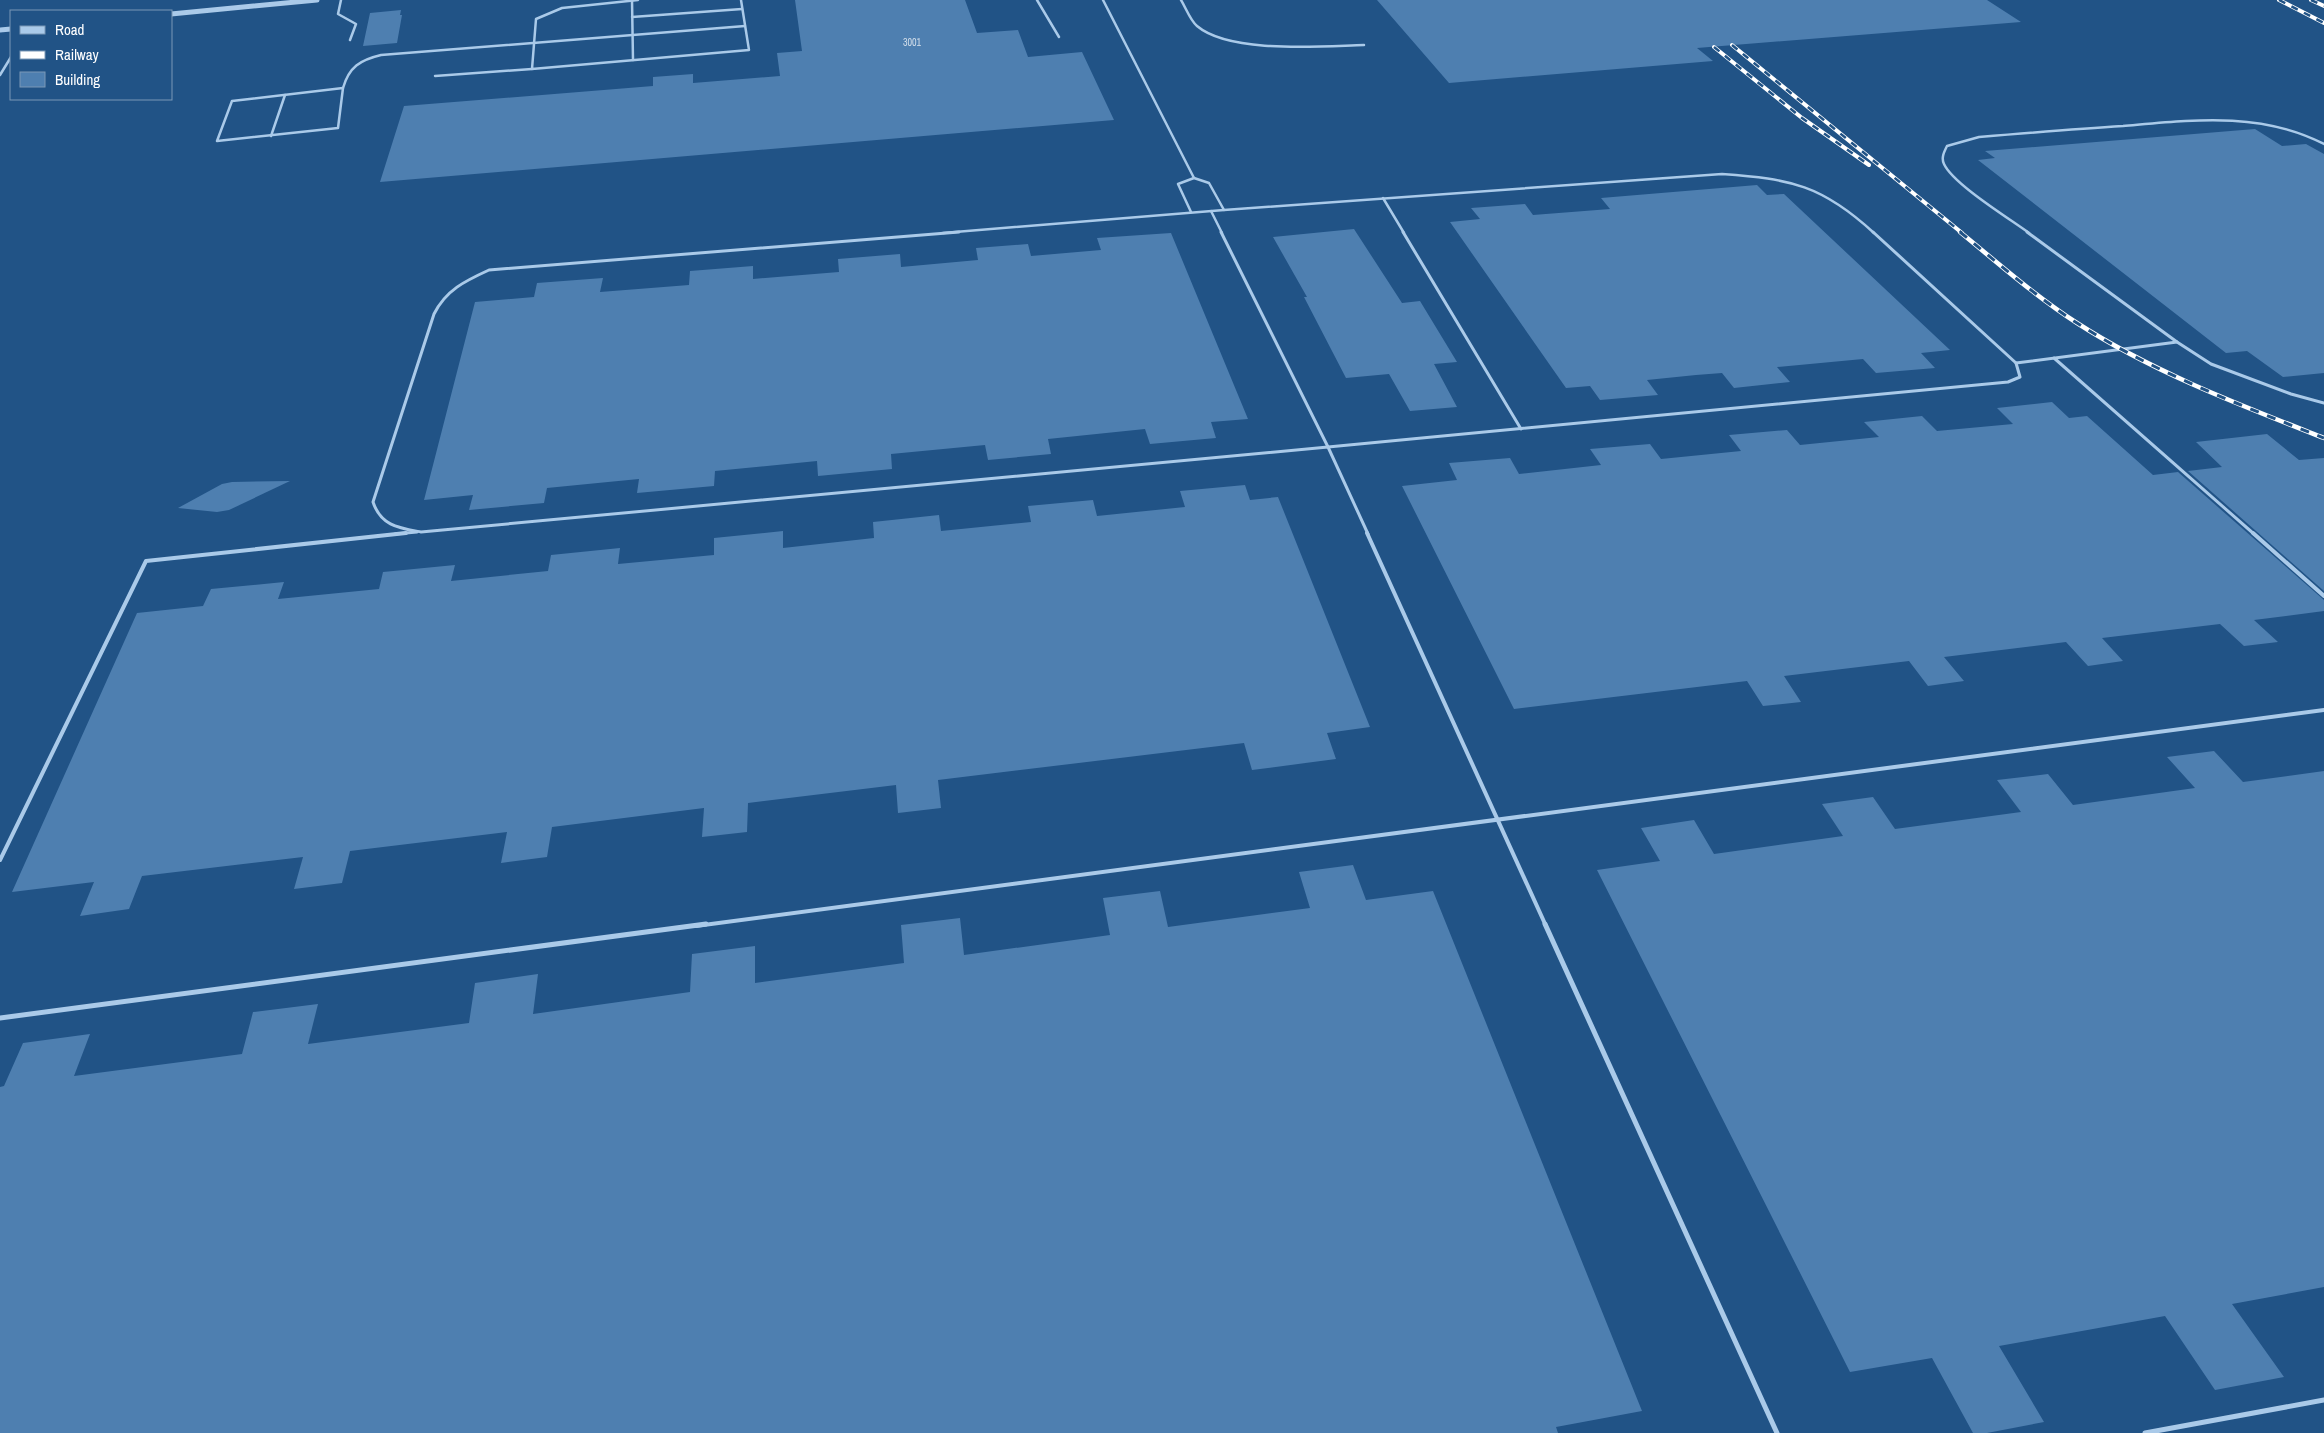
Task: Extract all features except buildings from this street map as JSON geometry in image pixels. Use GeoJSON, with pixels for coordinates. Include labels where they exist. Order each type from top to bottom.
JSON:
{"type":"FeatureCollection","features":[{"type":"Feature","properties":{"kind":"street"},"geometry":{"type":"LineString","coordinates":[[172,14],[317,0]]}},
{"type":"Feature","properties":{"kind":"lane"},"geometry":{"type":"LineString","coordinates":[[341,0],[338,14],[356,24],[350,40]]}},
{"type":"Feature","properties":{"kind":"lane"},"geometry":{"type":"LineString","coordinates":[[632,0],[633,60]]}},
{"type":"Feature","properties":{"kind":"lane"},"geometry":{"type":"LineString","coordinates":[[532,69],[536,19],[562,8],[638,0]]}},
{"type":"Feature","properties":{"kind":"lane"},"geometry":{"type":"LineString","coordinates":[[435,76],[749,50],[741,0]]}},
{"type":"Feature","properties":{"kind":"lane"},"geometry":{"type":"LineString","coordinates":[[1037,0],[1059,38]]}},
{"type":"Feature","properties":{"kind":"lane"},"geometry":{"type":"LineString","coordinates":[[1103,0],[1194,178]]}},
{"type":"Feature","properties":{"kind":"lane"},"geometry":{"type":"LineString","coordinates":[[1180,0],[1197,26],[1208,34],[1224,41],[1253,44],[1364,45]]}},
{"type":"Feature","properties":{"kind":"lane"},"geometry":{"type":"LineString","coordinates":[[632,17],[742,9]]}},
{"type":"Feature","properties":{"kind":"lane"},"geometry":{"type":"LineString","coordinates":[[344,88],[232,101],[217,141],[338,128],[344,88],[352,68],[372,57],[534,42],[745,26]]}},
{"type":"Feature","properties":{"kind":"lane"},"geometry":{"type":"LineString","coordinates":[[0,75],[10,59]]}},
{"type":"Feature","properties":{"kind":"lane"},"geometry":{"type":"LineString","coordinates":[[271,136],[285,95]]}},
{"type":"Feature","properties":{"kind":"lane"},"geometry":{"type":"LineString","coordinates":[[2324,144],[2307,134],[2288,127],[2270,122],[2235,119],[1978,137],[1947,146],[1942,155],[1942,164],[1956,179],[2177,342],[2219,367],[2291,394],[2324,403]]}},
{"type":"Feature","properties":{"kind":"lane"},"geometry":{"type":"LineString","coordinates":[[0,860],[146,561],[421,532],[1521,430],[2008,382],[2020,377],[2016,363],[1935,287],[1837,202],[1815,190],[1754,176],[1700,174],[1191,212],[489,270],[459,284],[441,299],[373,502],[376,514],[387,524],[421,532]]}},
{"type":"Feature","properties":{"kind":"lane"},"geometry":{"type":"LineString","coordinates":[[1191,212],[1178,184],[1194,178],[1209,183],[1224,210]]}},
{"type":"Feature","properties":{"kind":"lane"},"geometry":{"type":"LineString","coordinates":[[1383,198],[1521,430]]}},
{"type":"Feature","properties":{"kind":"lane"},"geometry":{"type":"LineString","coordinates":[[1211,211],[1274,342],[1328,447],[1777,1433]]}},
{"type":"Feature","properties":{"kind":"lane"},"geometry":{"type":"LineString","coordinates":[[2016,363],[2177,342]]}},
{"type":"Feature","properties":{"kind":"lane"},"geometry":{"type":"LineString","coordinates":[[2054,358],[2324,596]]}},
{"type":"Feature","properties":{"kind":"lane"},"geometry":{"type":"LineString","coordinates":[[0,1018],[2324,710]]}},
{"type":"Feature","properties":{"kind":"lane"},"geometry":{"type":"LineString","coordinates":[[2145,1433],[2324,1400]]}},
{"type":"Feature","properties":{"kind":"railway"},"geometry":{"type":"LineString","coordinates":[[2279,0],[2324,23]]}},
{"type":"Feature","properties":{"kind":"railway"},"geometry":{"type":"LineString","coordinates":[[2311,0],[2324,6]]}},
{"type":"Feature","properties":{"kind":"railway"},"geometry":{"type":"LineString","coordinates":[[1732,45],[1962,233]]}},
{"type":"Feature","properties":{"kind":"railway"},"geometry":{"type":"LineString","coordinates":[[1714,47],[1802,118],[1869,165]]}},
{"type":"Feature","properties":{"kind":"railway"},"geometry":{"type":"LineString","coordinates":[[1960,232],[2046,302],[2106,341],[2166,372],[2324,438]]}}]}
